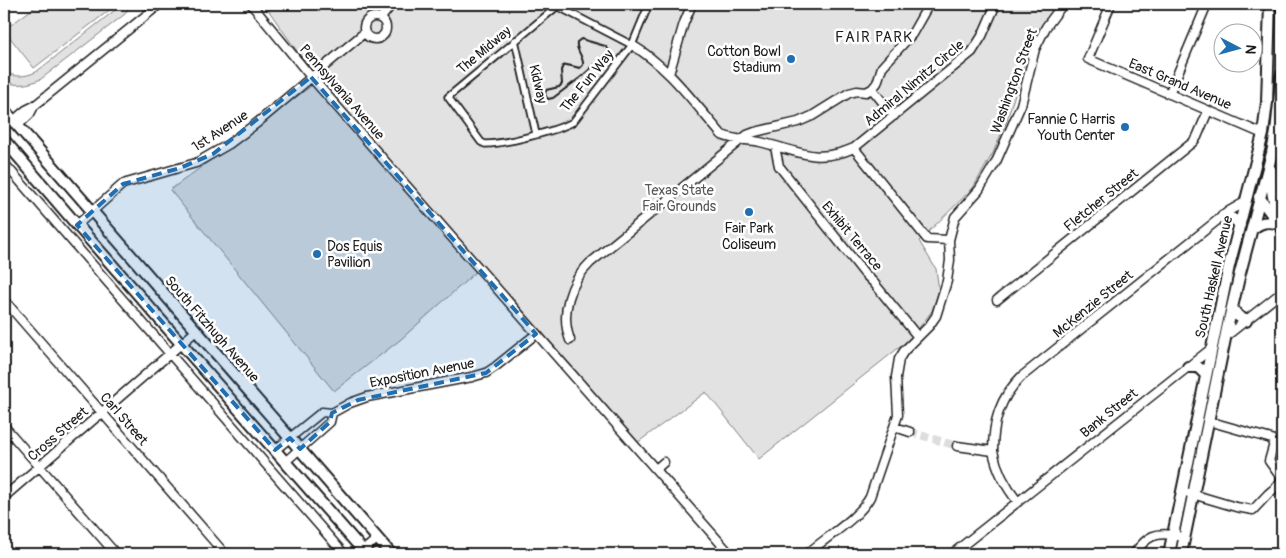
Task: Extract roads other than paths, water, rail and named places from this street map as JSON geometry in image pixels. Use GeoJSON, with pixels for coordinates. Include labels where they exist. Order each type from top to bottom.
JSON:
{"type":"FeatureCollection","features":[{"type":"Feature","properties":{"kind":"main road","name":"South Haskell Avenue"},"geometry":{"type":"LineString","coordinates":[[1169,554],[1229,266],[1263,134],[1267,102],[1270,4]]}},
{"type":"Feature","properties":{"kind":"main road"},"geometry":{"type":"LineString","coordinates":[[1268,78],[1282,79]]}},
{"type":"Feature","properties":{"kind":"main road","name":"South Haskell Avenue"},"geometry":{"type":"LineString","coordinates":[[1181,554],[1232,308],[1272,153],[1279,134],[1282,79]]}},
{"type":"Feature","properties":{"kind":"main road","name":"South Fitzhugh Avenue"},"geometry":{"type":"LineString","coordinates":[[4,110],[11,124],[92,211],[391,554]]}},
{"type":"Feature","properties":{"kind":"main road"},"geometry":{"type":"LineString","coordinates":[[4,140],[76,225],[286,462],[363,553]]}},
{"type":"Feature","properties":{"kind":"main road"},"geometry":{"type":"LineString","coordinates":[[1272,153],[1272,191],[1281,223]]}},
{"type":"Feature","properties":{"kind":"main road"},"geometry":{"type":"LineString","coordinates":[[1255,166],[1256,186],[1260,200],[1281,223]]}},
{"type":"Feature","properties":{"kind":"main road"},"geometry":{"type":"LineString","coordinates":[[1245,202],[1269,200],[1275,203]]}},
{"type":"Feature","properties":{"kind":"main road"},"geometry":{"type":"LineString","coordinates":[[1223,216],[1236,220],[1240,226]]}},
{"type":"Feature","properties":{"kind":"main road"},"geometry":{"type":"LineString","coordinates":[[1252,230],[1264,221],[1281,223]]}},
{"type":"Feature","properties":{"kind":"main road"},"geometry":{"type":"LineString","coordinates":[[1232,308],[1238,316],[1246,321]]}},
{"type":"Feature","properties":{"kind":"main road"},"geometry":{"type":"LineString","coordinates":[[1188,367],[1198,367],[1206,375]]}},
{"type":"Feature","properties":{"kind":"street"},"geometry":{"type":"LineString","coordinates":[[11,124],[160,4]]}},
{"type":"Feature","properties":{"kind":"street","name":"Pennsylvania Avenue"},"geometry":{"type":"LineString","coordinates":[[251,4],[311,77],[730,554]]}},
{"type":"Feature","properties":{"kind":"street"},"geometry":{"type":"LineString","coordinates":[[381,18],[392,4]]}},
{"type":"Feature","properties":{"kind":"street","name":"The Fun Way"},"geometry":{"type":"LineString","coordinates":[[448,97],[481,142],[485,144],[565,126],[573,122],[632,45],[649,4]]}},
{"type":"Feature","properties":{"kind":"street"},"geometry":{"type":"LineString","coordinates":[[669,74],[684,23],[692,4]]}},
{"type":"Feature","properties":{"kind":"street"},"geometry":{"type":"LineString","coordinates":[[570,340],[566,329],[567,308],[574,286],[583,270],[740,140],[755,132],[798,122],[853,92],[866,92],[872,89],[877,84],[882,67],[912,34],[929,4]]}},
{"type":"Feature","properties":{"kind":"street","name":"Admiral Nimitz Circle"},"geometry":{"type":"LineString","coordinates":[[854,148],[972,52],[982,36],[996,4]]}},
{"type":"Feature","properties":{"kind":"street","name":"Washington Street"},"geometry":{"type":"LineString","coordinates":[[807,554],[857,514],[867,503],[898,415],[896,377],[898,364],[904,351],[930,325],[940,305],[947,281],[950,260],[949,240],[955,217],[979,190],[996,162],[1020,105],[1035,49],[1046,27],[1063,4]]}},
{"type":"Feature","properties":{"kind":"street","name":"East Grand Avenue"},"geometry":{"type":"LineString","coordinates":[[1112,4],[1088,59],[1263,134]]}},
{"type":"Feature","properties":{"kind":"street"},"geometry":{"type":"LineString","coordinates":[[1169,94],[1208,4]]}},
{"type":"Feature","properties":{"kind":"street"},"geometry":{"type":"LineString","coordinates":[[558,5],[647,54],[669,74],[722,135],[731,139],[755,141],[776,146],[810,156],[832,155],[854,148],[927,239],[949,240]]}},
{"type":"Feature","properties":{"kind":"street","name":"The Midway"},"geometry":{"type":"LineString","coordinates":[[448,97],[558,5]]}},
{"type":"Feature","properties":{"kind":"street"},"geometry":{"type":"LineString","coordinates":[[374,16],[381,18],[386,28],[384,36],[373,40],[364,33],[363,26],[367,19],[374,16]]}},
{"type":"Feature","properties":{"kind":"street","name":"1st Avenue"},"geometry":{"type":"LineString","coordinates":[[76,225],[123,184],[196,163],[213,154],[257,123],[364,33]]}},
{"type":"Feature","properties":{"kind":"street","name":"Kidway"},"geometry":{"type":"LineString","coordinates":[[515,40],[536,134]]}},
{"type":"Feature","properties":{"kind":"street"},"geometry":{"type":"LineString","coordinates":[[872,89],[894,116]]}},
{"type":"Feature","properties":{"kind":"street","name":"Fletcher Street"},"geometry":{"type":"LineString","coordinates":[[997,300],[1193,142],[1208,111]]}},
{"type":"Feature","properties":{"kind":"street","name":"Exhibit Terrace"},"geometry":{"type":"LineString","coordinates":[[776,146],[779,166],[864,273],[874,282],[918,337]]}},
{"type":"Feature","properties":{"kind":"street"},"geometry":{"type":"LineString","coordinates":[[4,163],[344,554]]}},
{"type":"Feature","properties":{"kind":"street","name":"McKenzie Street"},"geometry":{"type":"LineString","coordinates":[[1018,502],[1006,488],[1001,478],[993,451],[994,424],[1008,391],[1223,216],[1245,202]]}},
{"type":"Feature","properties":{"kind":"street","name":"Bank Street"},"geometry":{"type":"LineString","coordinates":[[952,554],[1282,292]]}},
{"type":"Feature","properties":{"kind":"street","name":"Carl Street"},"geometry":{"type":"LineString","coordinates":[[4,300],[225,554]]}},
{"type":"Feature","properties":{"kind":"street","name":"Cross Street"},"geometry":{"type":"LineString","coordinates":[[4,497],[196,331]]}},
{"type":"Feature","properties":{"kind":"street","name":"Exposition Avenue"},"geometry":{"type":"LineString","coordinates":[[275,450],[322,412],[332,413],[350,403],[368,397],[472,377],[486,372],[536,334]]}},
{"type":"Feature","properties":{"kind":"street","name":"Exposition Avenue"},"geometry":{"type":"LineString","coordinates":[[286,462],[330,422],[332,413]]}},
{"type":"Feature","properties":{"kind":"street"},"geometry":{"type":"LineString","coordinates":[[1182,491],[1253,510],[1282,481],[1269,461],[1279,439],[1208,421]]}},
{"type":"Feature","properties":{"kind":"street"},"geometry":{"type":"LineString","coordinates":[[4,426],[116,554]]}},
{"type":"Feature","properties":{"kind":"street"},"geometry":{"type":"LineString","coordinates":[[895,427],[910,432]]}},
{"type":"Feature","properties":{"kind":"street"},"geometry":{"type":"LineString","coordinates":[[957,446],[993,451]]}},
{"type":"Feature","properties":{"kind":"street"},"geometry":{"type":"LineString","coordinates":[[656,468],[664,462]]}},
{"type":"Feature","properties":{"kind":"street"},"geometry":{"type":"LineString","coordinates":[[1134,554],[1143,541],[1152,536],[1173,535],[1185,538]]}},
{"type":"Feature","properties":{"kind":"street"},"geometry":{"type":"LineString","coordinates":[[363,553],[378,539]]}},
{"type":"Feature","properties":{"kind":"tunnel"},"geometry":{"type":"LineString","coordinates":[[910,432],[957,446]]}},
{"type":"Feature","properties":{"kind":"railway"},"geometry":{"type":"LineString","coordinates":[[581,39],[605,46],[609,50],[608,53],[581,77],[553,98],[548,99],[545,95],[546,90],[559,87],[562,84],[561,70],[563,66],[580,68],[583,65],[577,45],[577,42],[581,39]]}},
{"type":"Feature","properties":{"kind":"place","name":"Cotton Bowl Stadium"},"geometry":{"type":"Point","coordinates":[791,59]}},
{"type":"Feature","properties":{"kind":"place","name":"Fannie C Harris Youth Center"},"geometry":{"type":"Point","coordinates":[1125,127]}},
{"type":"Feature","properties":{"kind":"place","name":"Fair Park Coliseum"},"geometry":{"type":"Point","coordinates":[749,212]}},
{"type":"Feature","properties":{"kind":"place","name":"Dos Equis Pavilion"},"geometry":{"type":"Point","coordinates":[317,254]}},
{"type":"Feature","properties":{"kind":"district","name":"FAIR PARK"},"geometry":{"type":"Point","coordinates":[874,37]}},
{"type":"Feature","properties":{"kind":"park label","name":"Texas State Fair Grounds"},"geometry":{"type":"Point","coordinates":[679,198]}}]}
